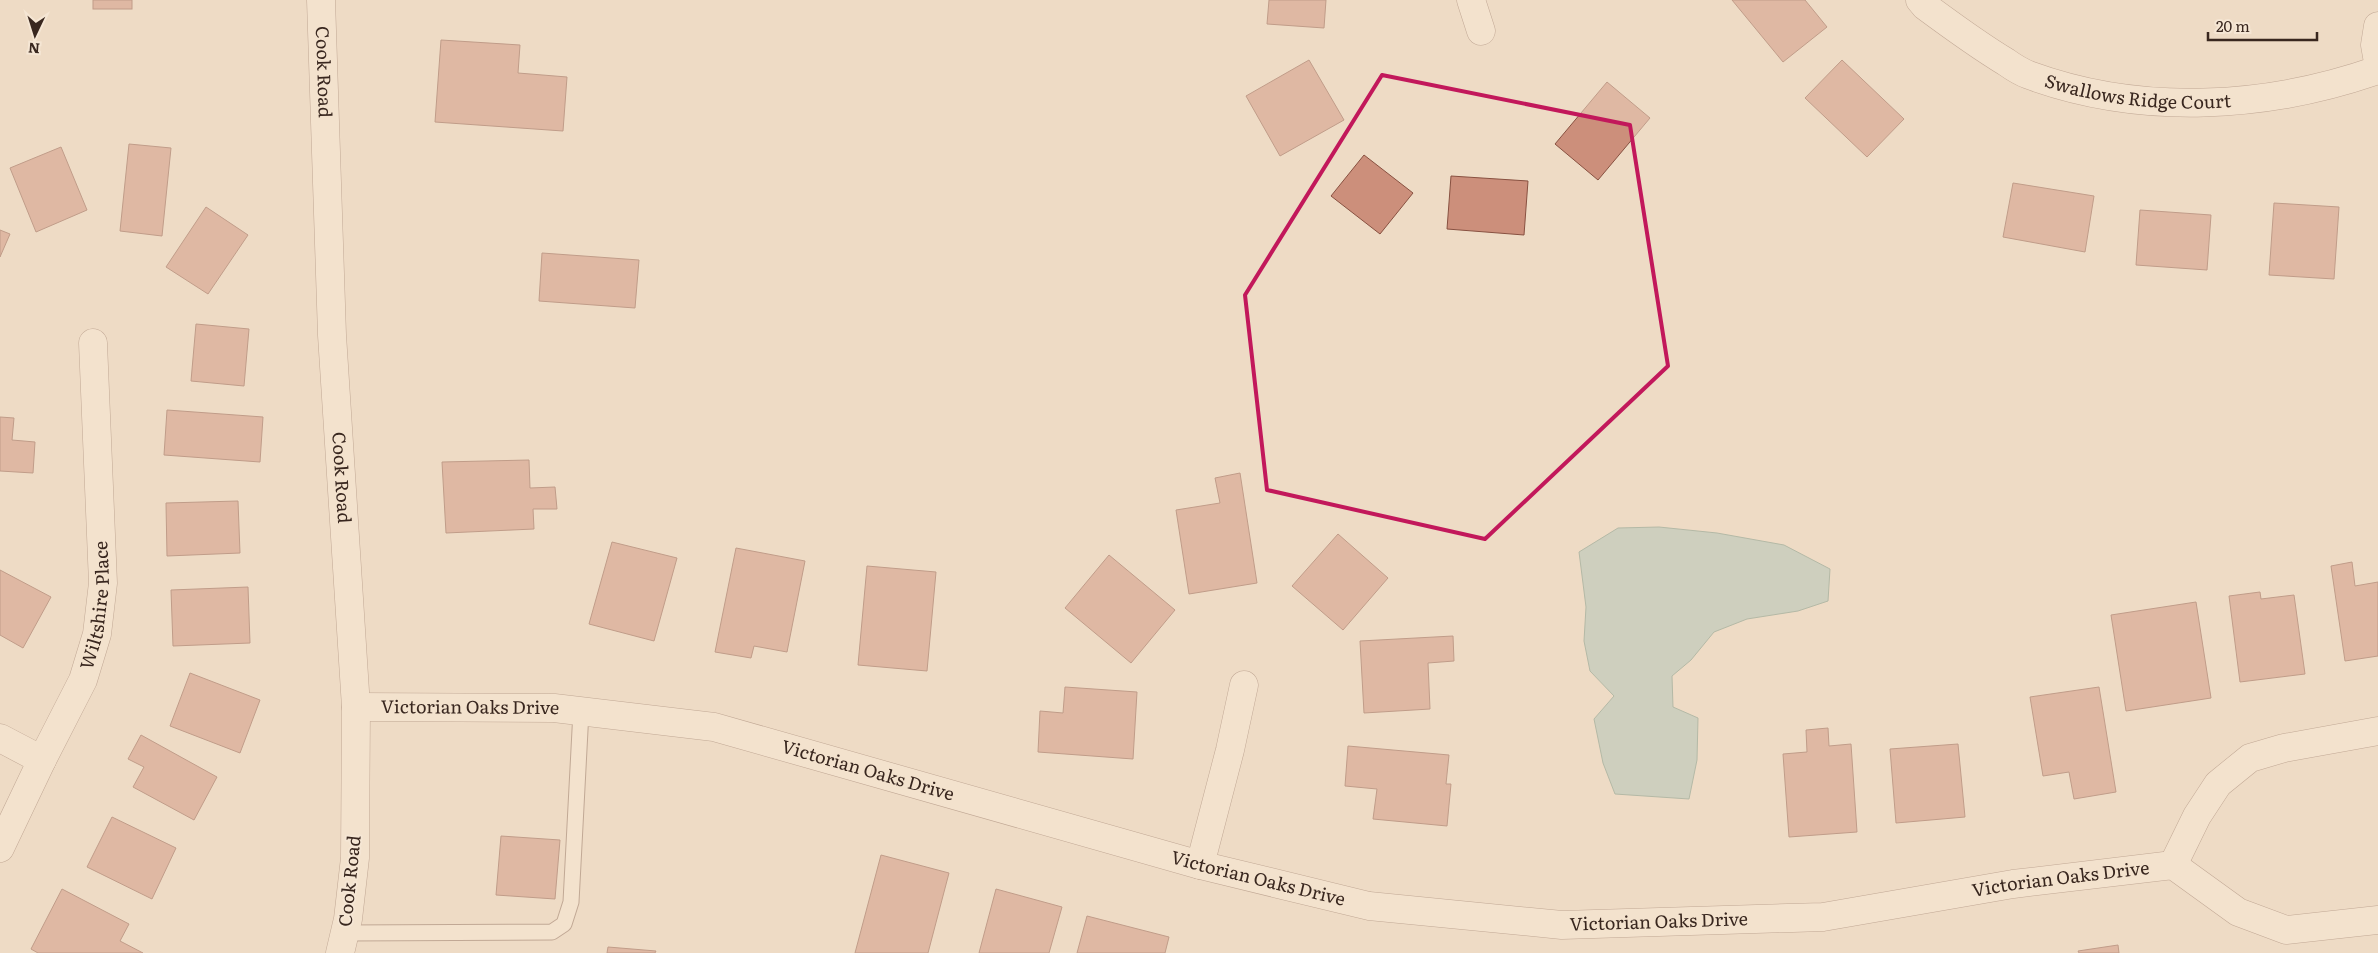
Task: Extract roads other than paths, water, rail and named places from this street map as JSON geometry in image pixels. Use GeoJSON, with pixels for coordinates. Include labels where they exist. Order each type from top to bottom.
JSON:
{"type":"FeatureCollection","features":[{"type":"Feature","properties":{"kind":"street","name":"Cook Road"},"geometry":{"type":"LineString","coordinates":[[321,0],[332,335],[356,707],[355,858],[343,943]]}},
{"type":"Feature","properties":{"kind":"street"},"geometry":{"type":"LineString","coordinates":[[1470,0],[1481,31]]}},
{"type":"Feature","properties":{"kind":"street","name":"Swallows Ridge Court"},"geometry":{"type":"LineString","coordinates":[[1920,0],[1925,6],[1981,47],[2027,75],[2109,98],[2182,103],[2234,101],[2338,84],[2378,70]]}},
{"type":"Feature","properties":{"kind":"street"},"geometry":{"type":"LineString","coordinates":[[2378,26],[2375,45],[2378,62]]}},
{"type":"Feature","properties":{"kind":"street","name":"Wiltshire Place"},"geometry":{"type":"LineString","coordinates":[[0,848],[42,760],[84,680],[97,634],[103,583],[93,342]]}},
{"type":"Feature","properties":{"kind":"street"},"geometry":{"type":"LineString","coordinates":[[1200,865],[1230,750],[1244,686]]}},
{"type":"Feature","properties":{"kind":"street","name":"Victorian Oaks Drive"},"geometry":{"type":"LineString","coordinates":[[356,707],[554,708],[714,727],[1200,865],[1369,906],[1562,925],[1823,917],[2013,884],[2173,865],[2238,912],[2286,930],[2378,920]]}},
{"type":"Feature","properties":{"kind":"street","name":"Victorian Oaks Drive"},"geometry":{"type":"LineString","coordinates":[[2173,865],[2197,816],[2218,784],[2250,758],[2284,748],[2378,732]]}},
{"type":"Feature","properties":{"kind":"street"},"geometry":{"type":"LineString","coordinates":[[0,738],[42,760]]}},
{"type":"Feature","properties":{"kind":"lane"},"geometry":{"type":"LineString","coordinates":[[343,943],[552,932],[564,924],[571,902],[581,712]]}}]}
